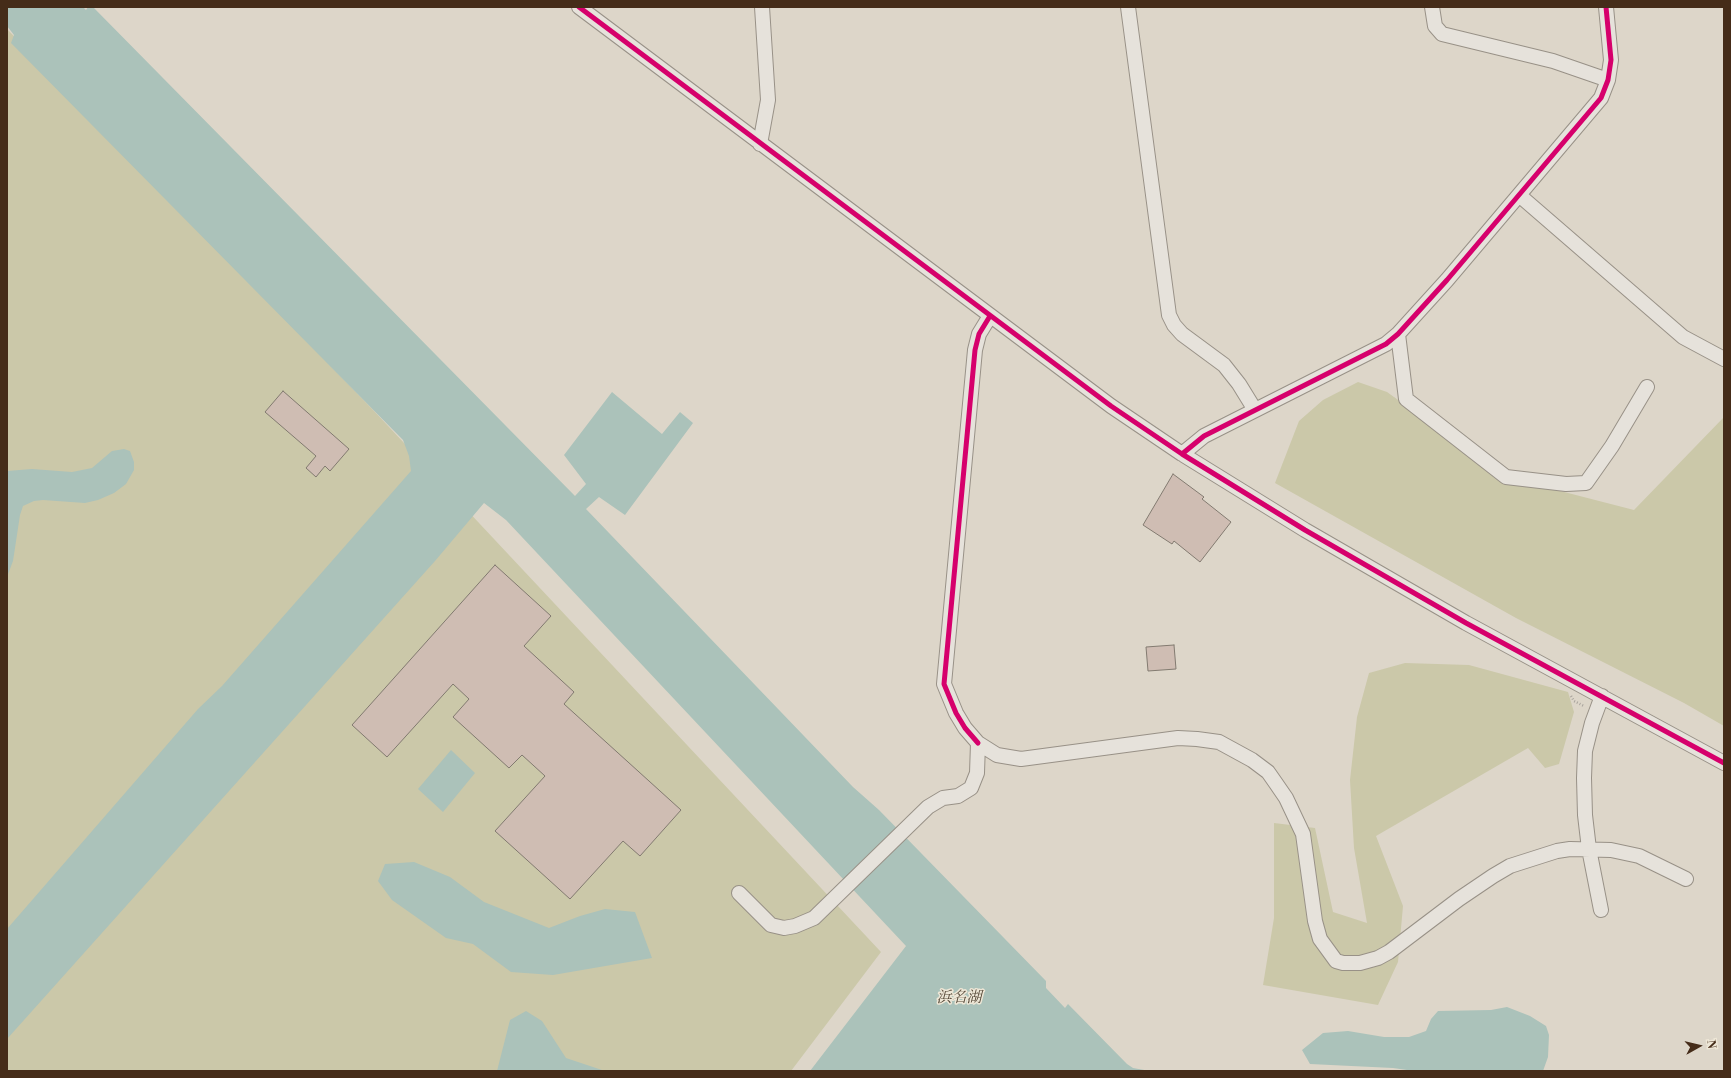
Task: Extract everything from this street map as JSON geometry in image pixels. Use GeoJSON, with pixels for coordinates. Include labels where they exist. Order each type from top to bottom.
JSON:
{"type":"FeatureCollection","features":[{"type":"Feature","properties":{"kind":"street"},"geometry":{"type":"LineString","coordinates":[[579,7],[1110,406],[1182,454],[1305,530],[1466,623],[1724,762]]}},
{"type":"Feature","properties":{"kind":"street"},"geometry":{"type":"LineString","coordinates":[[760,144],[768,100],[762,7]]}},
{"type":"Feature","properties":{"kind":"street"},"geometry":{"type":"LineString","coordinates":[[1128,7],[1169,314],[1174,324],[1182,334],[1224,365],[1239,384],[1256,410]]}},
{"type":"Feature","properties":{"kind":"street"},"geometry":{"type":"LineString","coordinates":[[1432,7],[1435,26],[1442,34],[1553,61],[1608,80]]}},
{"type":"Feature","properties":{"kind":"street"},"geometry":{"type":"LineString","coordinates":[[1182,454],[1204,436],[1386,344],[1398,334],[1447,280],[1601,98],[1608,80],[1611,60],[1606,7]]}},
{"type":"Feature","properties":{"kind":"street"},"geometry":{"type":"LineString","coordinates":[[1519,195],[1683,338],[1724,359]]}},
{"type":"Feature","properties":{"kind":"street"},"geometry":{"type":"LineString","coordinates":[[990,316],[980,334],[975,350],[944,684],[956,713],[965,728],[978,742],[997,754],[1021,759],[1178,738],[1197,739],[1219,742],[1252,760],[1268,772],[1275,782],[1286,798],[1303,834],[1315,922],[1320,939],[1336,961],[1343,963],[1360,964],[1389,952],[1474,887],[1510,866],[1557,851],[1570,849],[1611,850],[1639,856],[1686,879]]}},
{"type":"Feature","properties":{"kind":"street"},"geometry":{"type":"LineString","coordinates":[[1398,334],[1406,399],[1506,477],[1566,484],[1586,483],[1612,446],[1647,388]]}},
{"type":"Feature","properties":{"kind":"street"},"geometry":{"type":"LineString","coordinates":[[1601,910],[1589,849],[1585,815],[1585,752],[1592,723],[1602,696]]}},
{"type":"Feature","properties":{"kind":"street"},"geometry":{"type":"LineString","coordinates":[[739,894],[771,925],[784,928],[795,926],[814,918],[928,807],[943,798],[958,796],[971,788],[977,773],[978,742]]}},
{"type":"Feature","properties":{"kind":"shaded area"},"geometry":{"type":"Polygon","coordinates":[[[7,29],[375,412],[881,952],[791,1071],[7,1071],[7,29]]]}},
{"type":"Feature","properties":{"kind":"shaded area"},"geometry":{"type":"Polygon","coordinates":[[[1358,382],[1387,392],[1506,477],[1634,510],[1724,417],[1724,726],[1684,703],[1516,618],[1275,483],[1299,421],[1323,400],[1358,382]]]}},
{"type":"Feature","properties":{"kind":"shaded area"},"geometry":{"type":"Polygon","coordinates":[[[1405,663],[1469,665],[1568,692],[1574,712],[1559,764],[1545,768],[1528,748],[1376,836],[1403,906],[1398,962],[1378,1005],[1263,985],[1274,918],[1274,823],[1315,828],[1333,912],[1367,923],[1354,848],[1350,780],[1357,717],[1369,673],[1405,663]]]}},
{"type":"Feature","properties":{"kind":"water","name":"浜名湖"},"geometry":{"type":"Polygon","coordinates":[[[7,7],[83,7],[86,10],[88,7],[93,7],[575,496],[586,484],[564,455],[612,392],[662,434],[680,412],[693,423],[625,515],[599,497],[586,509],[853,787],[879,810],[1046,981],[1046,988],[1065,1008],[1068,1004],[1127,1064],[1133,1068],[1150,1071],[810,1071],[906,946],[506,520],[484,503],[435,561],[7,1039],[7,929],[198,709],[222,686],[411,471],[409,456],[403,440],[11,43],[14,35],[7,26],[7,7]]]}},
{"type":"Feature","properties":{"kind":"water"},"geometry":{"type":"Polygon","coordinates":[[[124,449],[130,451],[134,462],[134,470],[126,484],[114,493],[98,500],[85,503],[43,500],[34,501],[23,506],[20,515],[13,561],[7,577],[7,471],[32,469],[72,472],[92,468],[112,451],[124,449]]]}},
{"type":"Feature","properties":{"kind":"water"},"geometry":{"type":"Polygon","coordinates":[[[451,750],[475,773],[443,812],[418,789],[451,750]]]}},
{"type":"Feature","properties":{"kind":"water"},"geometry":{"type":"Polygon","coordinates":[[[414,862],[450,877],[484,902],[549,928],[580,916],[605,909],[635,912],[652,958],[553,975],[511,972],[473,944],[446,938],[392,900],[378,881],[385,864],[414,862]]]}},
{"type":"Feature","properties":{"kind":"water"},"geometry":{"type":"Polygon","coordinates":[[[1507,1007],[1530,1016],[1546,1026],[1549,1035],[1548,1057],[1543,1071],[1414,1071],[1393,1068],[1310,1064],[1302,1050],[1323,1033],[1348,1031],[1384,1037],[1409,1037],[1426,1031],[1431,1019],[1438,1011],[1491,1010],[1507,1007]]]}},
{"type":"Feature","properties":{"kind":"water"},"geometry":{"type":"Polygon","coordinates":[[[526,1011],[542,1021],[566,1058],[605,1071],[497,1071],[510,1020],[526,1011]]]}},
{"type":"Feature","properties":{"kind":"building"},"geometry":{"type":"Polygon","coordinates":[[[283,391],[349,449],[330,471],[325,466],[316,477],[306,468],[316,456],[265,412],[283,391]]]}},
{"type":"Feature","properties":{"kind":"building"},"geometry":{"type":"Polygon","coordinates":[[[1173,474],[1204,497],[1202,499],[1231,522],[1200,562],[1174,541],[1172,544],[1143,525],[1173,474]]]}},
{"type":"Feature","properties":{"kind":"building"},"geometry":{"type":"Polygon","coordinates":[[[495,565],[551,616],[524,646],[574,692],[564,704],[681,810],[640,856],[623,841],[570,899],[495,831],[545,776],[522,755],[509,768],[453,717],[469,699],[453,684],[387,757],[352,725],[495,565]]]}},
{"type":"Feature","properties":{"kind":"building"},"geometry":{"type":"Polygon","coordinates":[[[1174,645],[1176,669],[1148,671],[1146,647],[1174,645]]]}},
{"type":"Feature","properties":{"kind":"cycle path"},"geometry":{"type":"LineString","coordinates":[[579,7],[1111,406],[1182,454],[1305,530],[1466,623],[1724,763]]}},
{"type":"Feature","properties":{"kind":"cycle path"},"geometry":{"type":"LineString","coordinates":[[1182,454],[1204,436],[1386,344],[1398,334],[1447,280],[1601,98],[1608,80],[1611,60],[1606,7]]}},
{"type":"Feature","properties":{"kind":"cycle path"},"geometry":{"type":"LineString","coordinates":[[978,743],[965,728],[956,713],[944,684],[975,350],[979,334],[990,316]]}}]}
